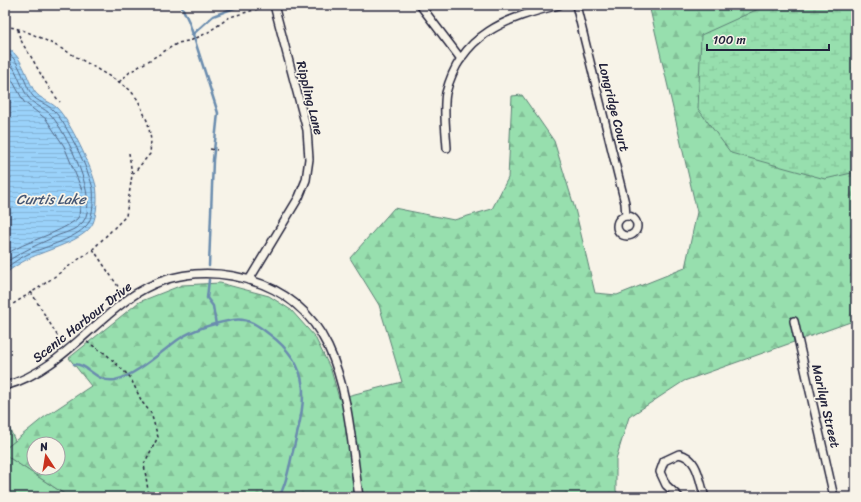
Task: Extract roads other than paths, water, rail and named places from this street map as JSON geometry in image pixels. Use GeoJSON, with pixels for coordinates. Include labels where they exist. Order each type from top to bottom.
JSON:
{"type":"FeatureCollection","features":[{"type":"Feature","properties":{"kind":"street","name":"Rippling Lane"},"geometry":{"type":"LineString","coordinates":[[249,280],[299,197],[306,180],[309,159],[306,130],[274,5]]}},
{"type":"Feature","properties":{"kind":"street"},"geometry":{"type":"LineString","coordinates":[[420,5],[461,59]]}},
{"type":"Feature","properties":{"kind":"street"},"geometry":{"type":"LineString","coordinates":[[446,148],[446,94],[451,78],[461,59],[479,38],[505,21],[524,14],[560,5]]}},
{"type":"Feature","properties":{"kind":"street","name":"Longridge Court"},"geometry":{"type":"LineString","coordinates":[[576,5],[626,202],[626,216]]}},
{"type":"Feature","properties":{"kind":"street","name":"Scenic Harbour Drive"},"geometry":{"type":"LineString","coordinates":[[5,386],[26,379],[41,371],[127,300],[158,283],[193,274],[214,273],[249,280],[275,291],[293,304],[310,319],[327,343],[341,377],[359,497]]}},
{"type":"Feature","properties":{"kind":"street","name":"Marilyn Street"},"geometry":{"type":"LineString","coordinates":[[794,321],[834,497]]}},
{"type":"Feature","properties":{"kind":"street"},"geometry":{"type":"LineString","coordinates":[[679,497],[666,485],[660,472],[664,461],[678,454],[687,457],[696,467],[705,497]]}},
{"type":"Feature","properties":{"kind":"water","name":"Curtis Lake"},"geometry":{"type":"Polygon","coordinates":[[[5,48],[11,50],[15,54],[35,92],[57,108],[68,123],[80,145],[94,178],[97,190],[97,200],[93,223],[82,235],[28,259],[5,274],[5,48]]]}},
{"type":"Feature","properties":{"kind":"waterway"},"geometry":{"type":"LineString","coordinates":[[181,5],[189,22],[218,113],[213,160],[209,266]]}},
{"type":"Feature","properties":{"kind":"waterway"},"geometry":{"type":"LineString","coordinates":[[192,35],[213,16],[242,5]]}},
{"type":"Feature","properties":{"kind":"waterway"},"geometry":{"type":"LineString","coordinates":[[209,280],[207,298],[213,306],[216,325]]}},
{"type":"Feature","properties":{"kind":"waterway"},"geometry":{"type":"LineString","coordinates":[[74,364],[84,367],[103,379],[115,380],[131,374],[179,339],[198,329],[238,319],[257,325],[284,347],[294,360],[300,373],[303,387],[301,417],[286,480],[279,497]]}}]}
